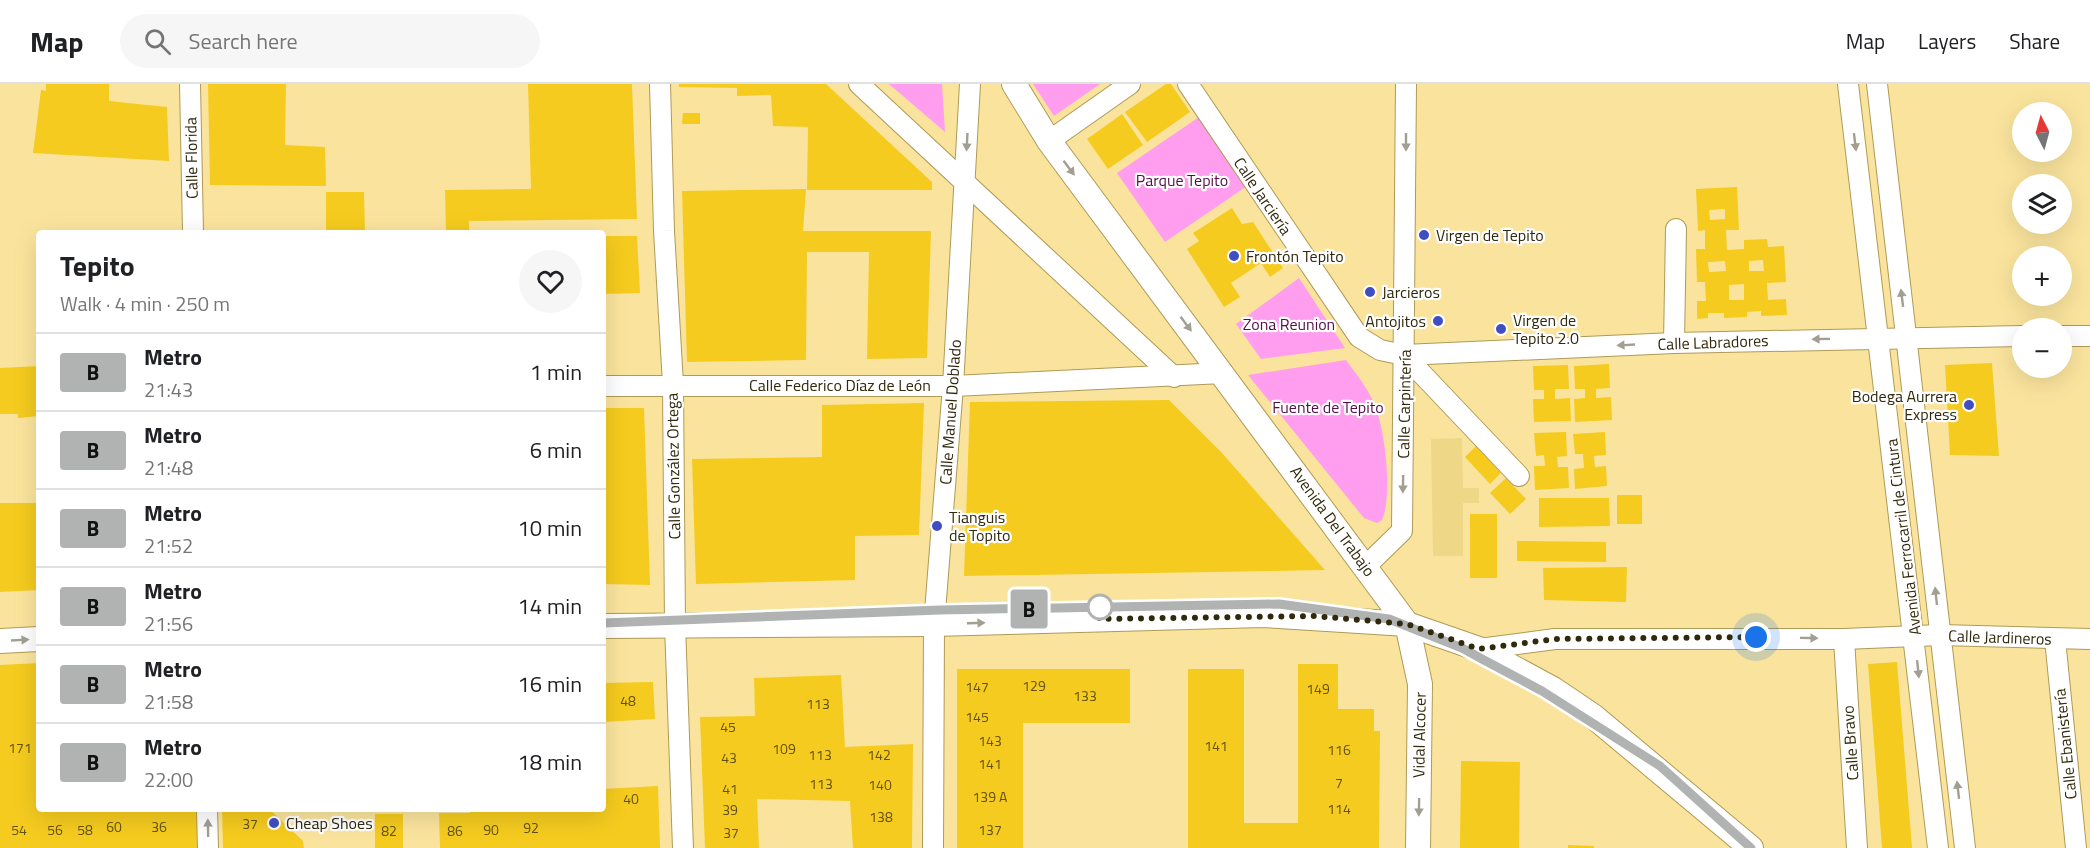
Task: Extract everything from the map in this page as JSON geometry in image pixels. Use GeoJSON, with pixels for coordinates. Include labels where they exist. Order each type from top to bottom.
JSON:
{"type":"FeatureCollection","features":[{"type":"Feature","properties":{"kind":"main road","name":"Avenida Del Trabajo"},"geometry":{"type":"LineString","coordinates":[[1014,84],[1049,141],[1407,624]]}},
{"type":"Feature","properties":{"kind":"main road"},"geometry":{"type":"LineString","coordinates":[[606,626],[934,624],[1263,615],[1407,624],[1479,649],[1553,689],[1593,716],[1751,848]]}},
{"type":"Feature","properties":{"kind":"main road","name":"Vidal Alcocer"},"geometry":{"type":"LineString","coordinates":[[1407,624],[1420,684],[1418,848]]}},
{"type":"Feature","properties":{"kind":"main road"},"geometry":{"type":"LineString","coordinates":[[0,641],[36,639]]}},
{"type":"Feature","properties":{"kind":"street","name":"Calle Florida"},"geometry":{"type":"LineString","coordinates":[[190,84],[193,230]]}},
{"type":"Feature","properties":{"kind":"street","name":"Calle González Ortega"},"geometry":{"type":"LineString","coordinates":[[660,84],[664,231],[673,384],[675,625],[683,848]]}},
{"type":"Feature","properties":{"kind":"street"},"geometry":{"type":"LineString","coordinates":[[859,84],[1174,377]]}},
{"type":"Feature","properties":{"kind":"street","name":"Calle Manuel Doblado"},"geometry":{"type":"LineString","coordinates":[[933,848],[934,624],[953,386],[970,84]]}},
{"type":"Feature","properties":{"kind":"street"},"geometry":{"type":"LineString","coordinates":[[1049,141],[1130,84]]}},
{"type":"Feature","properties":{"kind":"street","name":"Calle Jarciería"},"geometry":{"type":"LineString","coordinates":[[1188,84],[1359,337],[1380,350],[1404,355]]}},
{"type":"Feature","properties":{"kind":"street","name":"Calle Carpintería"},"geometry":{"type":"LineString","coordinates":[[1366,566],[1402,531],[1406,84]]}},
{"type":"Feature","properties":{"kind":"street","name":"Avenida Ferrocarril de Cintura"},"geometry":{"type":"LineString","coordinates":[[1848,84],[1880,338],[1938,848]]}},
{"type":"Feature","properties":{"kind":"street","name":"Avenida Ferrocarril de Cintura"},"geometry":{"type":"LineString","coordinates":[[1877,84],[1965,848]]}},
{"type":"Feature","properties":{"kind":"street"},"geometry":{"type":"LineString","coordinates":[[1674,343],[1676,229]]}},
{"type":"Feature","properties":{"kind":"street","name":"Calle Labradores"},"geometry":{"type":"LineString","coordinates":[[1404,355],[1674,343],[2012,336]]}},
{"type":"Feature","properties":{"kind":"street"},"geometry":{"type":"LineString","coordinates":[[2072,336],[2090,336]]}},
{"type":"Feature","properties":{"kind":"street"},"geometry":{"type":"LineString","coordinates":[[1404,355],[1520,476]]}},
{"type":"Feature","properties":{"kind":"street","name":"Calle Federico Díaz de León"},"geometry":{"type":"LineString","coordinates":[[606,386],[673,384],[953,386],[1223,373]]}},
{"type":"Feature","properties":{"kind":"street","name":"Calle Jardineros"},"geometry":{"type":"LineString","coordinates":[[1479,649],[1555,639],[1844,639],[1914,635],[2090,639]]}},
{"type":"Feature","properties":{"kind":"street","name":"Calle Bravo"},"geometry":{"type":"LineString","coordinates":[[1844,639],[1857,848]]}},
{"type":"Feature","properties":{"kind":"street","name":"Calle Ebanistería"},"geometry":{"type":"LineString","coordinates":[[2055,639],[2076,848]]}},
{"type":"Feature","properties":{"kind":"street"},"geometry":{"type":"LineString","coordinates":[[207,812],[208,848]]}},
{"type":"Feature","properties":{"kind":"shaded area"},"geometry":{"type":"Polygon","coordinates":[[[1462,438],[1463,488],[1479,488],[1479,503],[1463,503],[1463,556],[1433,556],[1431,439],[1462,438]]]}},
{"type":"Feature","properties":{"kind":"green space"},"geometry":{"type":"Polygon","coordinates":[[[889,84],[942,84],[945,132],[889,84]]]}},
{"type":"Feature","properties":{"kind":"green space"},"geometry":{"type":"Polygon","coordinates":[[[1033,84],[1100,84],[1054,116],[1033,84]]]}},
{"type":"Feature","properties":{"kind":"green space","name":"Parque Tepito"},"geometry":{"type":"Polygon","coordinates":[[[1199,117],[1247,186],[1165,242],[1117,173],[1199,117]]]}},
{"type":"Feature","properties":{"kind":"green space","name":"Zona Reunion"},"geometry":{"type":"Polygon","coordinates":[[[1299,278],[1345,348],[1261,359],[1236,324],[1299,278]]]}},
{"type":"Feature","properties":{"kind":"green space","name":"Fuente de Tepito"},"geometry":{"type":"Polygon","coordinates":[[[1346,360],[1371,397],[1381,429],[1386,462],[1387,494],[1382,520],[1377,523],[1364,518],[1248,375],[1346,360]]]}},
{"type":"Feature","properties":{"kind":"building"},"geometry":{"type":"Polygon","coordinates":[[[46,84],[109,84],[109,101],[167,107],[169,161],[33,153],[41,90],[46,91],[46,84]]]}},
{"type":"Feature","properties":{"kind":"building"},"geometry":{"type":"Polygon","coordinates":[[[208,84],[286,84],[285,145],[325,147],[326,186],[210,185],[208,84]]]}},
{"type":"Feature","properties":{"kind":"building"},"geometry":{"type":"Polygon","coordinates":[[[528,84],[632,84],[637,219],[469,221],[469,230],[446,230],[445,190],[531,189],[528,84]]]}},
{"type":"Feature","properties":{"kind":"building"},"geometry":{"type":"Polygon","coordinates":[[[679,84],[826,84],[932,182],[932,190],[807,190],[808,127],[773,126],[771,95],[737,96],[737,88],[679,87],[679,84]]]}},
{"type":"Feature","properties":{"kind":"building"},"geometry":{"type":"Polygon","coordinates":[[[1166,84],[1171,84],[1190,112],[1147,142],[1125,112],[1166,84]]]}},
{"type":"Feature","properties":{"kind":"building"},"geometry":{"type":"Polygon","coordinates":[[[683,113],[700,113],[700,124],[682,124],[683,113]]]}},
{"type":"Feature","properties":{"kind":"building"},"geometry":{"type":"Polygon","coordinates":[[[1122,114],[1143,145],[1108,169],[1087,139],[1122,114]]]}},
{"type":"Feature","properties":{"kind":"building"},"geometry":{"type":"Polygon","coordinates":[[[1737,187],[1739,230],[1726,230],[1727,250],[1744,249],[1744,240],[1767,239],[1768,247],[1784,246],[1786,282],[1767,283],[1768,300],[1786,299],[1787,315],[1761,316],[1761,311],[1747,312],[1747,317],[1724,318],[1724,313],[1708,313],[1708,318],[1697,319],[1697,301],[1706,301],[1705,282],[1697,282],[1696,249],[1705,249],[1705,230],[1698,231],[1696,189],[1737,187]],[[1725,209],[1709,210],[1710,220],[1725,219],[1725,209]],[[1763,260],[1749,261],[1749,271],[1764,271],[1763,260]],[[1725,261],[1708,262],[1709,272],[1726,271],[1725,261]],[[1744,284],[1729,285],[1729,300],[1744,300],[1744,284]]]}},
{"type":"Feature","properties":{"kind":"building"},"geometry":{"type":"Polygon","coordinates":[[[806,189],[803,231],[931,231],[927,358],[867,359],[869,252],[807,252],[806,360],[687,362],[682,191],[806,189]]]}},
{"type":"Feature","properties":{"kind":"building"},"geometry":{"type":"Polygon","coordinates":[[[326,192],[364,192],[365,230],[326,230],[326,192]]]}},
{"type":"Feature","properties":{"kind":"building","name":"Frontón Tepito"},"geometry":{"type":"Polygon","coordinates":[[[1232,208],[1242,224],[1253,222],[1283,268],[1270,277],[1261,263],[1231,283],[1240,297],[1224,307],[1187,249],[1199,241],[1193,233],[1232,208]]]}},
{"type":"Feature","properties":{"kind":"building"},"geometry":{"type":"Polygon","coordinates":[[[606,236],[637,236],[640,293],[606,294],[606,236]]]}},
{"type":"Feature","properties":{"kind":"building"},"geometry":{"type":"Polygon","coordinates":[[[1992,363],[1999,456],[1950,455],[1945,365],[1992,363]]]}},
{"type":"Feature","properties":{"kind":"building"},"geometry":{"type":"Polygon","coordinates":[[[1609,364],[1610,388],[1596,389],[1596,398],[1611,397],[1612,420],[1575,422],[1574,399],[1585,398],[1585,389],[1575,389],[1574,366],[1609,364]]]}},
{"type":"Feature","properties":{"kind":"building"},"geometry":{"type":"Polygon","coordinates":[[[1568,365],[1569,389],[1555,389],[1555,399],[1570,398],[1571,421],[1534,422],[1533,399],[1544,399],[1544,390],[1534,390],[1533,366],[1568,365]]]}},
{"type":"Feature","properties":{"kind":"building"},"geometry":{"type":"Polygon","coordinates":[[[36,366],[36,416],[18,418],[18,414],[0,414],[0,368],[36,366]]]}},
{"type":"Feature","properties":{"kind":"building"},"geometry":{"type":"Polygon","coordinates":[[[1169,400],[1222,453],[1325,570],[964,576],[970,402],[1169,400]]]}},
{"type":"Feature","properties":{"kind":"building"},"geometry":{"type":"Polygon","coordinates":[[[924,403],[919,535],[855,536],[855,580],[696,584],[692,459],[822,457],[822,405],[924,403]]]}},
{"type":"Feature","properties":{"kind":"building"},"geometry":{"type":"Polygon","coordinates":[[[606,408],[644,408],[650,585],[606,584],[606,408]]]}},
{"type":"Feature","properties":{"kind":"building"},"geometry":{"type":"Polygon","coordinates":[[[1566,432],[1567,456],[1557,457],[1558,467],[1568,467],[1569,488],[1535,490],[1534,466],[1545,466],[1544,455],[1536,456],[1534,433],[1566,432]]]}},
{"type":"Feature","properties":{"kind":"building"},"geometry":{"type":"Polygon","coordinates":[[[1605,432],[1606,455],[1594,456],[1595,467],[1606,466],[1607,486],[1575,489],[1574,469],[1584,468],[1583,454],[1575,454],[1573,434],[1605,432]]]}},
{"type":"Feature","properties":{"kind":"building"},"geometry":{"type":"Polygon","coordinates":[[[1476,446],[1501,473],[1490,484],[1465,457],[1476,446]]]}},
{"type":"Feature","properties":{"kind":"building"},"geometry":{"type":"Polygon","coordinates":[[[1506,478],[1526,499],[1510,514],[1490,493],[1506,478]]]}},
{"type":"Feature","properties":{"kind":"building"},"geometry":{"type":"Polygon","coordinates":[[[1617,495],[1642,495],[1642,524],[1617,524],[1617,495]]]}},
{"type":"Feature","properties":{"kind":"building"},"geometry":{"type":"Polygon","coordinates":[[[1539,498],[1609,498],[1610,526],[1539,527],[1539,498]]]}},
{"type":"Feature","properties":{"kind":"building"},"geometry":{"type":"Polygon","coordinates":[[[0,503],[36,503],[36,590],[0,592],[0,503]]]}},
{"type":"Feature","properties":{"kind":"building"},"geometry":{"type":"Polygon","coordinates":[[[1470,514],[1497,514],[1497,578],[1470,578],[1470,514]]]}},
{"type":"Feature","properties":{"kind":"building"},"geometry":{"type":"Polygon","coordinates":[[[1517,541],[1606,542],[1606,562],[1517,561],[1517,541]]]}},
{"type":"Feature","properties":{"kind":"building"},"geometry":{"type":"Polygon","coordinates":[[[1627,567],[1626,602],[1544,600],[1543,568],[1627,567]]]}},
{"type":"Feature","properties":{"kind":"building"},"geometry":{"type":"Polygon","coordinates":[[[1897,662],[1912,848],[1882,848],[1868,664],[1897,662]]]}},
{"type":"Feature","properties":{"kind":"building"},"geometry":{"type":"Polygon","coordinates":[[[36,663],[36,812],[203,812],[204,848],[0,848],[0,665],[36,663]]]}},
{"type":"Feature","properties":{"kind":"building"},"geometry":{"type":"Polygon","coordinates":[[[1298,664],[1338,664],[1338,709],[1374,709],[1374,731],[1380,731],[1379,848],[1188,848],[1188,669],[1244,669],[1244,823],[1298,823],[1298,664]]]}},
{"type":"Feature","properties":{"kind":"building"},"geometry":{"type":"Polygon","coordinates":[[[957,669],[1130,669],[1130,723],[1023,723],[1023,848],[957,848],[957,669]]]}},
{"type":"Feature","properties":{"kind":"building"},"geometry":{"type":"Polygon","coordinates":[[[841,675],[845,747],[913,744],[912,848],[853,848],[850,801],[757,799],[759,848],[705,848],[700,717],[755,716],[754,678],[841,675]]]}},
{"type":"Feature","properties":{"kind":"building"},"geometry":{"type":"Polygon","coordinates":[[[653,682],[655,719],[606,722],[606,683],[653,682]]]}},
{"type":"Feature","properties":{"kind":"building"},"geometry":{"type":"Polygon","coordinates":[[[1461,761],[1520,762],[1519,848],[1460,848],[1461,761]]]}},
{"type":"Feature","properties":{"kind":"building"},"geometry":{"type":"Polygon","coordinates":[[[658,786],[660,848],[440,848],[439,813],[606,812],[606,789],[658,786]]]}},
{"type":"Feature","properties":{"kind":"building"},"geometry":{"type":"Polygon","coordinates":[[[222,812],[272,812],[303,841],[304,848],[223,848],[222,812]]]}},
{"type":"Feature","properties":{"kind":"building"},"geometry":{"type":"Polygon","coordinates":[[[375,814],[403,814],[403,848],[375,848],[375,814]]]}},
{"type":"Feature","properties":{"kind":"building"},"geometry":{"type":"Polygon","coordinates":[[[1568,845],[1594,846],[1594,848],[1568,848],[1568,845]]]}},
{"type":"Feature","properties":{"kind":"metro line","name":"B"},"geometry":{"type":"LineString","coordinates":[[606,623],[940,610],[1279,604],[1389,619],[1462,648],[1542,691],[1660,766],[1751,848]]}},
{"type":"Feature","properties":{"kind":"place","name":"Virgen de Tepito"},"geometry":{"type":"Point","coordinates":[1424,235]}},
{"type":"Feature","properties":{"kind":"place","name":"Frontón Tepito"},"geometry":{"type":"Point","coordinates":[1234,256]}},
{"type":"Feature","properties":{"kind":"place","name":"Jarcieros"},"geometry":{"type":"Point","coordinates":[1370,292]}},
{"type":"Feature","properties":{"kind":"place","name":"Antojitos"},"geometry":{"type":"Point","coordinates":[1438,321]}},
{"type":"Feature","properties":{"kind":"place","name":"Virgen de Tepito 2.0"},"geometry":{"type":"Point","coordinates":[1501,329]}},
{"type":"Feature","properties":{"kind":"place","name":"Bodega Aurrera Express"},"geometry":{"type":"Point","coordinates":[1969,405]}},
{"type":"Feature","properties":{"kind":"place","name":"Tianguis de Topito"},"geometry":{"type":"Point","coordinates":[937,526]}},
{"type":"Feature","properties":{"kind":"place","name":"Cheap Shoes"},"geometry":{"type":"Point","coordinates":[274,823]}},
{"type":"Feature","properties":{"kind":"route"},"geometry":{"type":"LineString","coordinates":[[1100,607],[1099,619],[1288,615],[1407,624],[1479,649],[1555,639],[1756,637]]}}]}
